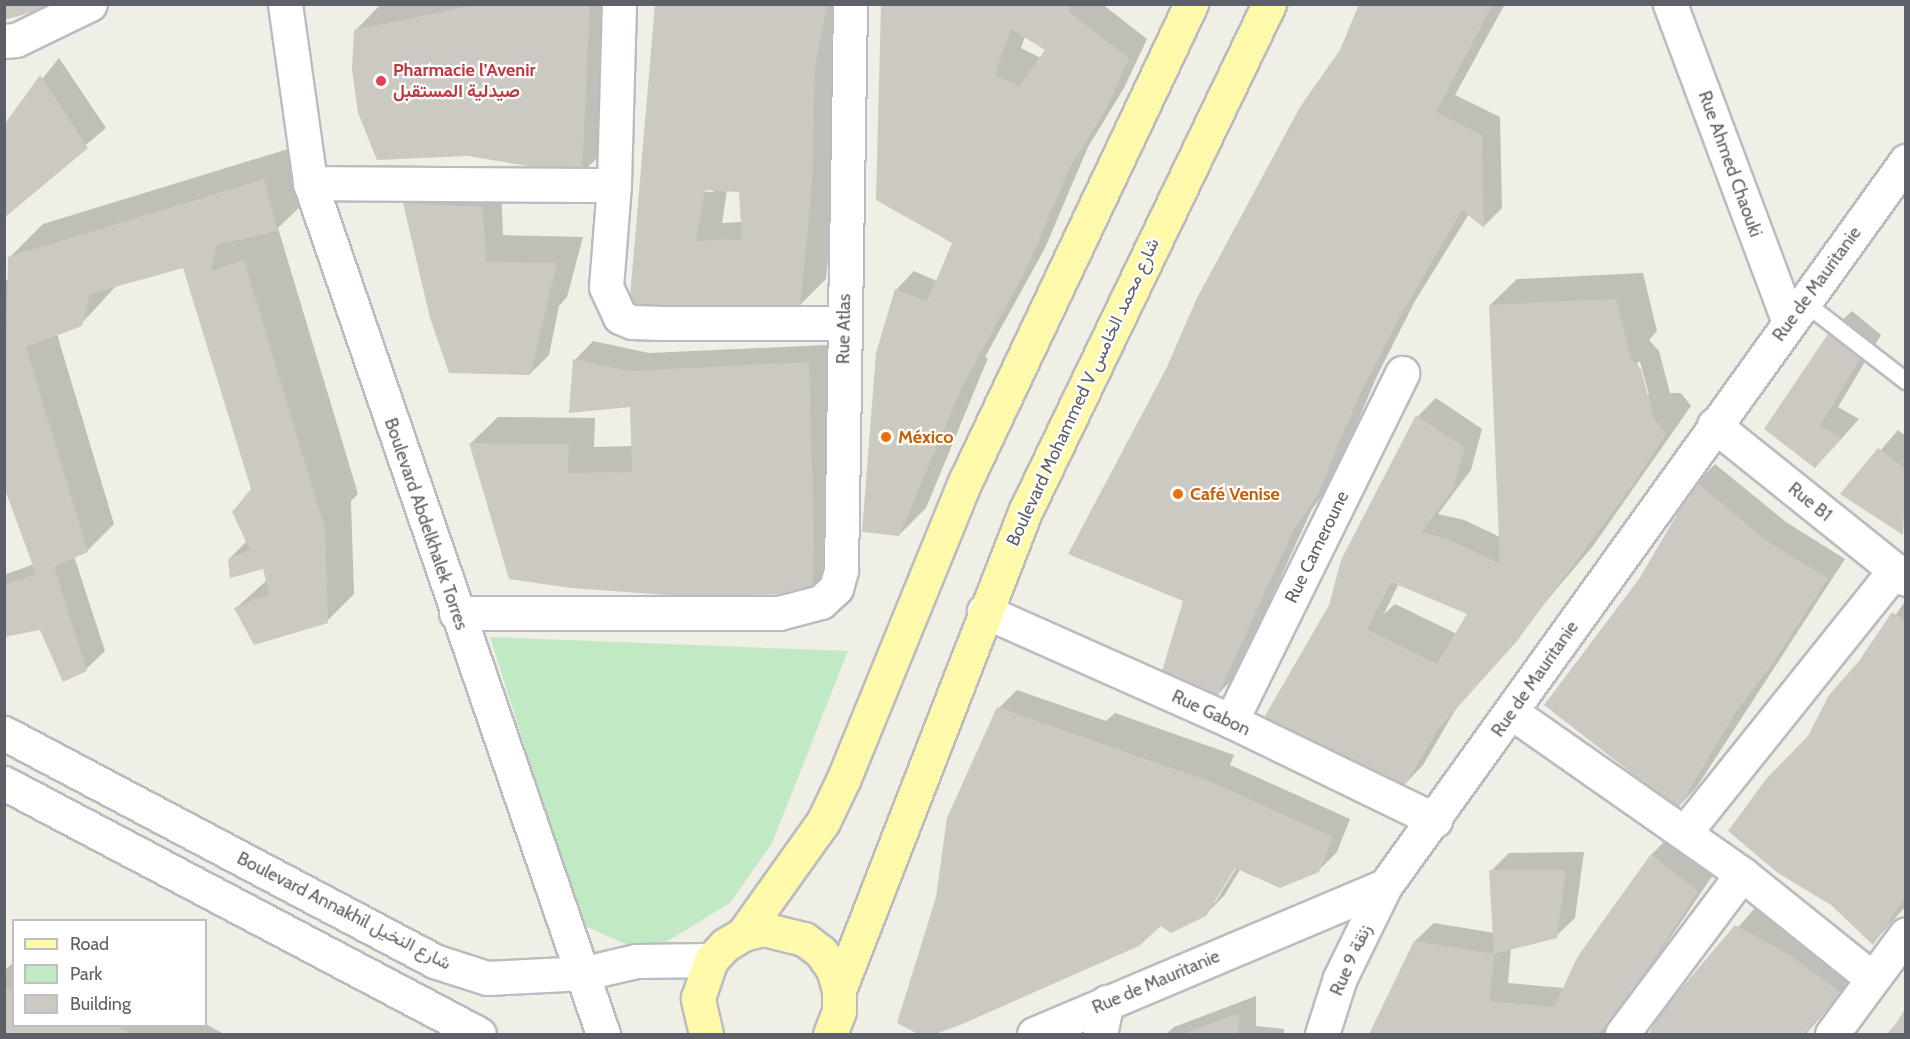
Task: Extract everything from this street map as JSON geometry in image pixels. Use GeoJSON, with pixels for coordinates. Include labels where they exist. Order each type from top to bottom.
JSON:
{"type":"FeatureCollection","features":[{"type":"Feature","properties":{"kind":"main road"},"geometry":{"type":"LineString","coordinates":[[742,934],[823,822],[844,778],[964,484],[1191,4]]}},
{"type":"Feature","properties":{"kind":"main road","name":"Boulevard Mohammed V شارع محمد الخامس"},"geometry":{"type":"LineString","coordinates":[[839,990],[984,611],[1068,415],[1269,4]]}},
{"type":"Feature","properties":{"kind":"main road"},"geometry":{"type":"LineString","coordinates":[[706,1034],[698,998],[702,978],[711,960],[725,945],[742,934],[763,929],[804,939],[821,952],[833,969],[839,990],[839,1011],[830,1035]]}},
{"type":"Feature","properties":{"kind":"street"},"geometry":{"type":"LineString","coordinates":[[8,46],[90,4]]}},
{"type":"Feature","properties":{"kind":"street","name":"Boulevard Abdelkhalek Torres"},"geometry":{"type":"LineString","coordinates":[[285,4],[310,183],[456,613],[585,973],[603,1035]]}},
{"type":"Feature","properties":{"kind":"street"},"geometry":{"type":"LineString","coordinates":[[619,4],[614,185],[606,287],[620,317],[632,322],[661,323],[844,323]]}},
{"type":"Feature","properties":{"kind":"street","name":"Rue Atlas"},"geometry":{"type":"LineString","coordinates":[[456,613],[779,613],[821,602],[836,588],[841,570],[850,4]]}},
{"type":"Feature","properties":{"kind":"street","name":"Rue Ahmed Chaouki"},"geometry":{"type":"LineString","coordinates":[[1670,4],[1796,313]]}},
{"type":"Feature","properties":{"kind":"street","name":"Rue de Mauritanie"},"geometry":{"type":"LineString","coordinates":[[1034,1035],[1107,1002],[1385,886],[1435,820],[1714,425],[1905,161]]}},
{"type":"Feature","properties":{"kind":"street"},"geometry":{"type":"LineString","coordinates":[[310,183],[614,185]]}},
{"type":"Feature","properties":{"kind":"street","name":"Rue Cameroune"},"geometry":{"type":"LineString","coordinates":[[1231,721],[1402,373]]}},
{"type":"Feature","properties":{"kind":"street","name":"Rue B1"},"geometry":{"type":"LineString","coordinates":[[1714,425],[1900,574]]}},
{"type":"Feature","properties":{"kind":"street"},"geometry":{"type":"LineString","coordinates":[[1686,832],[1900,574]]}},
{"type":"Feature","properties":{"kind":"street","name":"Rue Gabon"},"geometry":{"type":"LineString","coordinates":[[984,611],[1231,721],[1435,820]]}},
{"type":"Feature","properties":{"kind":"street"},"geometry":{"type":"LineString","coordinates":[[1511,712],[1686,832],[1872,978]]}},
{"type":"Feature","properties":{"kind":"street","name":"Boulevard Annakhil شارع النخيل"},"geometry":{"type":"LineString","coordinates":[[4,733],[434,961],[487,978],[585,973],[636,961],[711,960]]}},
{"type":"Feature","properties":{"kind":"street"},"geometry":{"type":"LineString","coordinates":[[4,783],[479,1035]]}},
{"type":"Feature","properties":{"kind":"street"},"geometry":{"type":"LineString","coordinates":[[1622,1035],[1742,874]]}},
{"type":"Feature","properties":{"kind":"street","name":"Rue 9 زنقة"},"geometry":{"type":"LineString","coordinates":[[1322,1035],[1340,978],[1385,886]]}},
{"type":"Feature","properties":{"kind":"street"},"geometry":{"type":"LineString","coordinates":[[1832,1035],[1905,934]]}},
{"type":"Feature","properties":{"kind":"street"},"geometry":{"type":"LineString","coordinates":[[1100,1035],[1107,1002]]}},
{"type":"Feature","properties":{"kind":"lane"},"geometry":{"type":"LineString","coordinates":[[1796,313],[1905,381]]}},
{"type":"Feature","properties":{"kind":"green space"},"geometry":{"type":"Polygon","coordinates":[[[490,637],[848,651],[772,843],[730,903],[666,942],[632,947],[581,924],[490,637]]]}},
{"type":"Feature","properties":{"kind":"building"},"geometry":{"type":"Polygon","coordinates":[[[4,4],[62,4],[4,20],[4,4]]]}},
{"type":"Feature","properties":{"kind":"building"},"geometry":{"type":"Polygon","coordinates":[[[479,4],[590,4],[582,175],[468,156],[377,160],[358,113],[352,70],[354,30],[479,4]]]}},
{"type":"Feature","properties":{"kind":"building"},"geometry":{"type":"Polygon","coordinates":[[[655,4],[827,4],[815,67],[812,186],[800,308],[629,309],[655,4]],[[705,190],[696,241],[742,239],[739,192],[705,190]]]}},
{"type":"Feature","properties":{"kind":"building"},"geometry":{"type":"Polygon","coordinates":[[[881,4],[1069,4],[1070,13],[1129,58],[1106,109],[1070,167],[1027,268],[963,385],[899,536],[862,532],[876,353],[895,289],[927,302],[952,243],[876,200],[881,4]],[[1011,29],[995,75],[1019,86],[1045,50],[1011,29]]]}},
{"type":"Feature","properties":{"kind":"building"},"geometry":{"type":"Polygon","coordinates":[[[1359,4],[1493,4],[1436,112],[1482,135],[1484,228],[1462,210],[1398,320],[1358,398],[1317,496],[1293,531],[1217,697],[1162,671],[1183,601],[1068,554],[1166,369],[1197,298],[1300,107],[1340,50],[1359,4]]]}},
{"type":"Feature","properties":{"kind":"building"},"geometry":{"type":"Polygon","coordinates":[[[40,75],[88,148],[4,218],[4,125],[40,75]]]}},
{"type":"Feature","properties":{"kind":"building"},"geometry":{"type":"Polygon","coordinates":[[[264,179],[278,231],[216,245],[211,271],[244,260],[325,529],[328,623],[254,645],[234,608],[269,594],[263,569],[230,578],[228,559],[250,550],[232,512],[251,489],[183,268],[90,294],[82,326],[26,347],[88,552],[54,567],[87,671],[63,682],[40,630],[4,637],[4,585],[36,574],[4,487],[8,257],[264,179]]]}},
{"type":"Feature","properties":{"kind":"building"},"geometry":{"type":"Polygon","coordinates":[[[403,203],[483,207],[486,262],[557,263],[530,375],[449,373],[430,318],[403,203]]]}},
{"type":"Feature","properties":{"kind":"building"},"geometry":{"type":"Polygon","coordinates":[[[1616,299],[1631,359],[1641,369],[1654,419],[1666,434],[1634,483],[1517,641],[1439,728],[1405,785],[1262,721],[1329,605],[1341,560],[1416,415],[1465,448],[1453,490],[1421,532],[1445,538],[1500,564],[1489,305],[1616,299]],[[1391,582],[1367,629],[1437,664],[1467,614],[1391,582]]]}},
{"type":"Feature","properties":{"kind":"building"},"geometry":{"type":"Polygon","coordinates":[[[1832,328],[1863,354],[1820,426],[1842,438],[1815,468],[1764,429],[1832,328]]]}},
{"type":"Feature","properties":{"kind":"building"},"geometry":{"type":"Polygon","coordinates":[[[573,359],[630,371],[809,362],[814,536],[812,594],[681,596],[571,588],[509,579],[469,443],[569,444],[568,473],[632,472],[630,407],[569,413],[573,359]]]}},
{"type":"Feature","properties":{"kind":"building"},"geometry":{"type":"Polygon","coordinates":[[[1878,448],[1905,469],[1903,535],[1840,494],[1878,448]]]}},
{"type":"Feature","properties":{"kind":"building"},"geometry":{"type":"Polygon","coordinates":[[[1696,482],[1767,541],[1828,578],[1771,666],[1735,713],[1678,809],[1544,705],[1639,579],[1696,482]]]}},
{"type":"Feature","properties":{"kind":"building"},"geometry":{"type":"Polygon","coordinates":[[[1892,612],[1905,621],[1905,897],[1873,945],[1831,905],[1778,873],[1728,831],[1766,779],[1808,736],[1829,695],[1859,661],[1892,612]]]}},
{"type":"Feature","properties":{"kind":"building"},"geometry":{"type":"Polygon","coordinates":[[[997,707],[1209,781],[1333,837],[1319,872],[1280,888],[1235,868],[1206,916],[1171,933],[1161,926],[1139,946],[960,1025],[935,1034],[918,1034],[897,1023],[936,897],[947,818],[997,707]]]}},
{"type":"Feature","properties":{"kind":"building"},"geometry":{"type":"Polygon","coordinates":[[[1651,854],[1698,891],[1630,996],[1598,1034],[1369,1034],[1414,941],[1494,954],[1490,1001],[1554,1007],[1578,956],[1651,854]]]}},
{"type":"Feature","properties":{"kind":"building"},"geometry":{"type":"Polygon","coordinates":[[[1489,870],[1566,870],[1557,938],[1494,954],[1489,870]]]}},
{"type":"Feature","properties":{"kind":"building"},"geometry":{"type":"Polygon","coordinates":[[[1735,925],[1790,955],[1841,993],[1804,1034],[1649,1034],[1657,1017],[1735,925]]]}},
{"type":"Feature","properties":{"kind":"building"},"geometry":{"type":"Polygon","coordinates":[[[4,986],[12,991],[12,1027],[118,1027],[132,1034],[4,1034],[4,986]]]}},
{"type":"Feature","properties":{"kind":"building"},"geometry":{"type":"Polygon","coordinates":[[[1905,1009],[1905,1034],[1887,1034],[1897,1022],[1905,1009]]]}},
{"type":"Feature","properties":{"kind":"building"},"geometry":{"type":"Polygon","coordinates":[[[1239,1013],[1238,1034],[1182,1034],[1239,1013]]]}},
{"type":"Feature","properties":{"kind":"place","name":"Pharmacie l’Avenir صيدلية المستقبل"},"geometry":{"type":"Point","coordinates":[381,81]}},
{"type":"Feature","properties":{"kind":"place","name":"México"},"geometry":{"type":"Point","coordinates":[886,437]}},
{"type":"Feature","properties":{"kind":"place","name":"Café Venise"},"geometry":{"type":"Point","coordinates":[1178,494]}}]}
